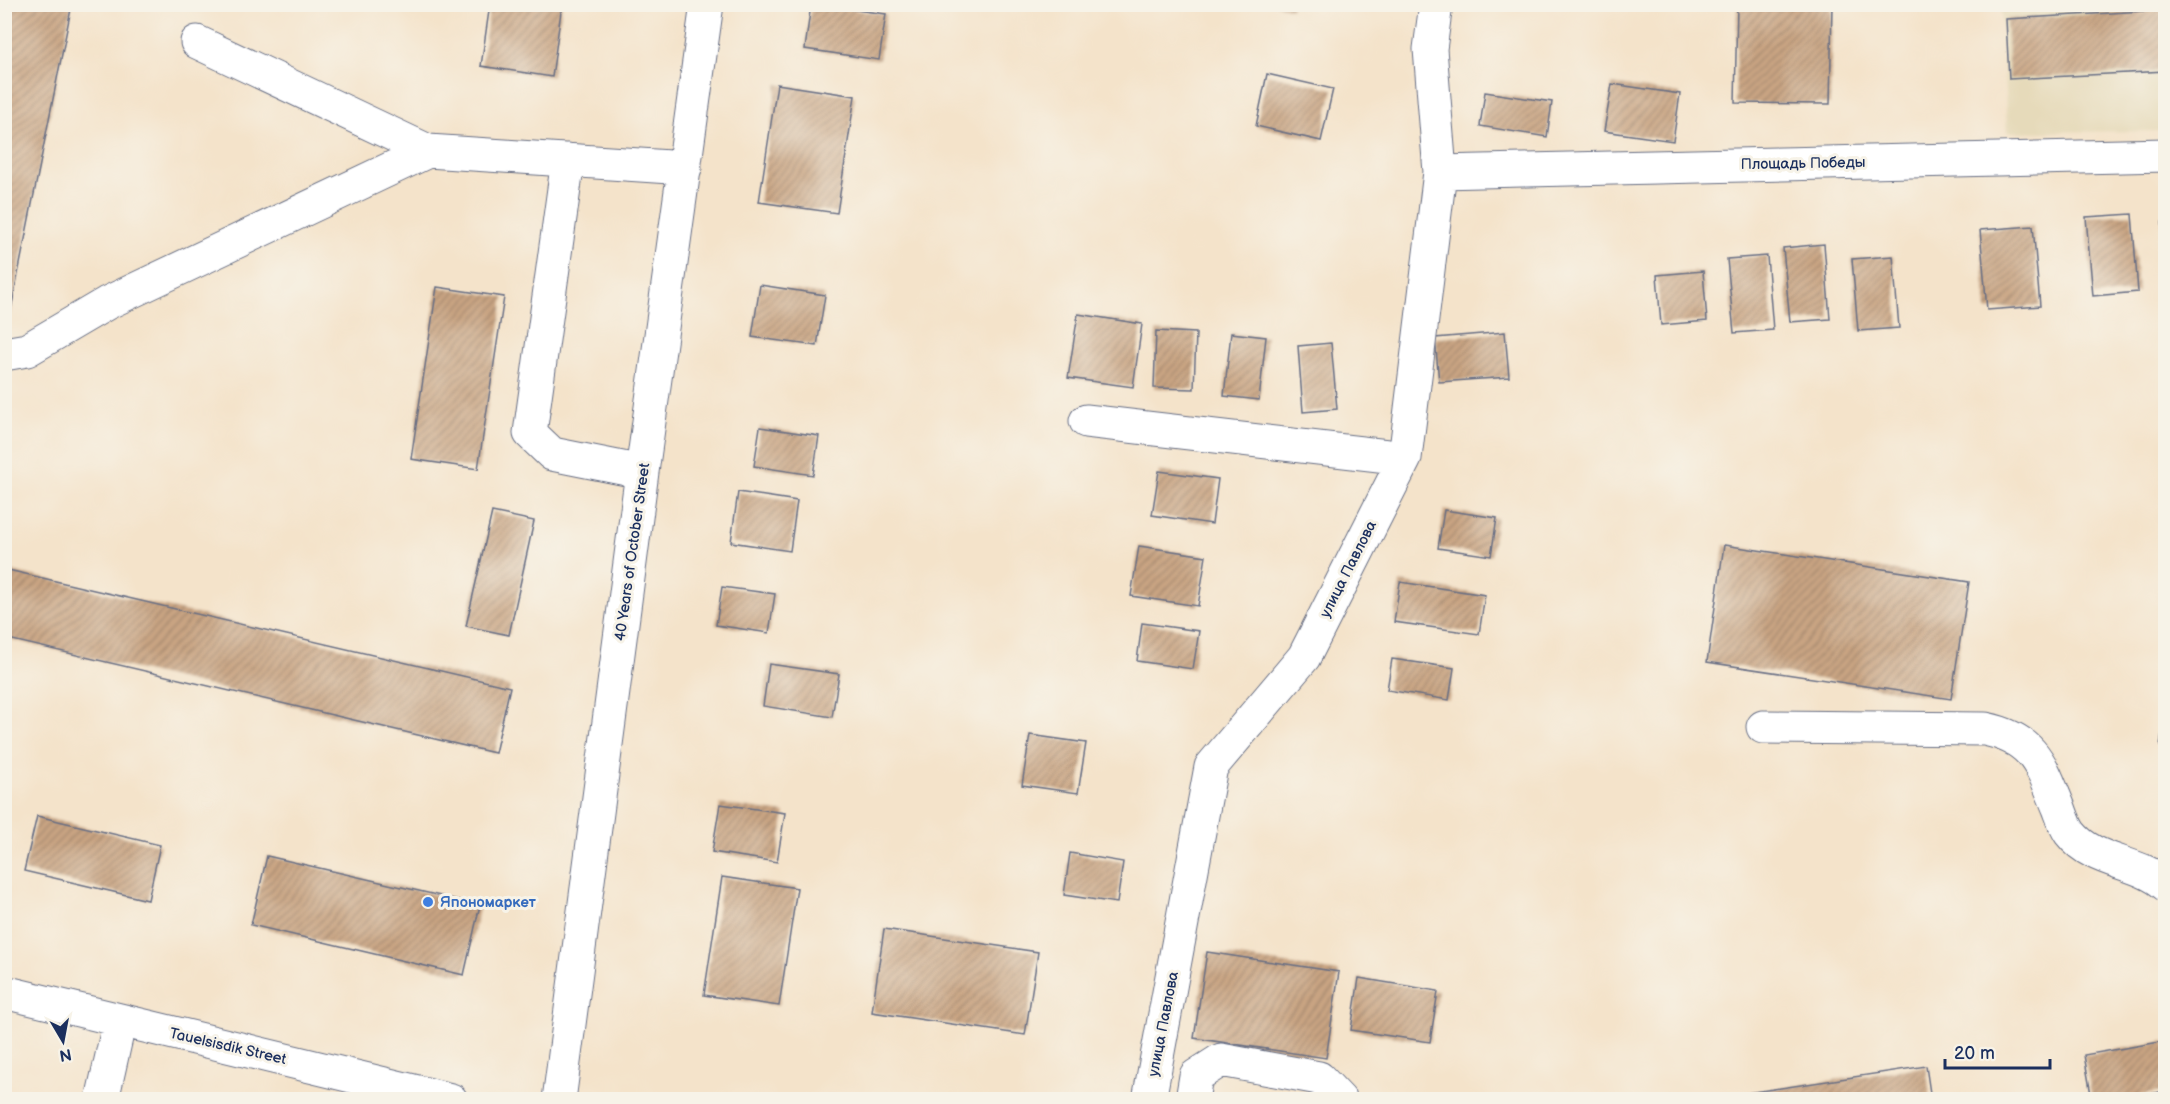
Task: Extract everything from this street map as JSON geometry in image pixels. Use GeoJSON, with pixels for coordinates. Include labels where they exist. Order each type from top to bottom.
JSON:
{"type":"FeatureCollection","features":[{"type":"Feature","properties":{"kind":"street","name":"40 Years of October Street"},"geometry":{"type":"LineString","coordinates":[[559,1100],[642,471],[707,4]]}},
{"type":"Feature","properties":{"kind":"street","name":"улица Павлова"},"geometry":{"type":"LineString","coordinates":[[1149,1100],[1211,767],[1304,657],[1405,458],[1440,172],[1430,49],[1436,4]]}},
{"type":"Feature","properties":{"kind":"street"},"geometry":{"type":"LineString","coordinates":[[198,42],[428,151],[685,168]]}},
{"type":"Feature","properties":{"kind":"street"},"geometry":{"type":"LineString","coordinates":[[4,354],[27,350],[107,303],[428,151]]}},
{"type":"Feature","properties":{"kind":"street","name":"Площадь Победы"},"geometry":{"type":"LineString","coordinates":[[1440,172],[2166,155]]}},
{"type":"Feature","properties":{"kind":"street"},"geometry":{"type":"LineString","coordinates":[[568,160],[530,433],[552,454],[642,471]]}},
{"type":"Feature","properties":{"kind":"street"},"geometry":{"type":"LineString","coordinates":[[1086,421],[1405,458]]}},
{"type":"Feature","properties":{"kind":"street"},"geometry":{"type":"LineString","coordinates":[[1763,727],[1985,729],[2006,733],[2038,760],[2068,831],[2079,842],[2116,862],[2144,871],[2166,885]]}},
{"type":"Feature","properties":{"kind":"street","name":"Tauelsisdik Street"},"geometry":{"type":"LineString","coordinates":[[4,992],[120,1020],[386,1092],[451,1100]]}},
{"type":"Feature","properties":{"kind":"street"},"geometry":{"type":"LineString","coordinates":[[102,1099],[120,1020]]}},
{"type":"Feature","properties":{"kind":"street"},"geometry":{"type":"LineString","coordinates":[[1192,1100],[1196,1076],[1221,1060],[1319,1078],[1340,1100]]}},
{"type":"Feature","properties":{"kind":"shaded area"},"geometry":{"type":"Polygon","coordinates":[[[2001,5],[2165,5],[2165,131],[2007,132],[2001,5]]]}},
{"type":"Feature","properties":{"kind":"building"},"geometry":{"type":"Polygon","coordinates":[[[5,4],[72,4],[6,334],[5,333],[5,4]]]}},
{"type":"Feature","properties":{"kind":"building"},"geometry":{"type":"Polygon","coordinates":[[[490,4],[562,4],[552,77],[481,66],[490,4]]]}},
{"type":"Feature","properties":{"kind":"building"},"geometry":{"type":"Polygon","coordinates":[[[811,4],[886,14],[879,60],[805,49],[811,4]]]}},
{"type":"Feature","properties":{"kind":"building"},"geometry":{"type":"Polygon","coordinates":[[[1274,4],[1292,4],[1291,9],[1274,4]]]}},
{"type":"Feature","properties":{"kind":"building"},"geometry":{"type":"Polygon","coordinates":[[[1737,4],[1832,4],[1830,104],[1735,103],[1737,4]]]}},
{"type":"Feature","properties":{"kind":"building"},"geometry":{"type":"Polygon","coordinates":[[[2143,4],[2166,4],[2166,71],[2009,79],[2006,19],[2144,11],[2143,4]]]}},
{"type":"Feature","properties":{"kind":"building"},"geometry":{"type":"Polygon","coordinates":[[[1267,74],[1333,89],[1321,141],[1256,126],[1267,74]]]}},
{"type":"Feature","properties":{"kind":"building"},"geometry":{"type":"Polygon","coordinates":[[[777,84],[855,96],[837,213],[759,202],[777,84]]]}},
{"type":"Feature","properties":{"kind":"building"},"geometry":{"type":"Polygon","coordinates":[[[1612,84],[1680,94],[1673,141],[1604,131],[1612,84]]]}},
{"type":"Feature","properties":{"kind":"building"},"geometry":{"type":"Polygon","coordinates":[[[1485,92],[1552,102],[1547,137],[1480,126],[1485,92]]]}},
{"type":"Feature","properties":{"kind":"building"},"geometry":{"type":"Polygon","coordinates":[[[2132,214],[2138,292],[2093,296],[2086,217],[2132,214]]]}},
{"type":"Feature","properties":{"kind":"building"},"geometry":{"type":"Polygon","coordinates":[[[2166,221],[2166,248],[2164,248],[2162,222],[2166,221]]]}},
{"type":"Feature","properties":{"kind":"building"},"geometry":{"type":"Polygon","coordinates":[[[2033,226],[2040,306],[1987,310],[1980,230],[2033,226]]]}},
{"type":"Feature","properties":{"kind":"building"},"geometry":{"type":"Polygon","coordinates":[[[1824,244],[1830,319],[1790,322],[1783,248],[1824,244]]]}},
{"type":"Feature","properties":{"kind":"building"},"geometry":{"type":"Polygon","coordinates":[[[1767,256],[1773,330],[1734,333],[1727,259],[1767,256]]]}},
{"type":"Feature","properties":{"kind":"building"},"geometry":{"type":"Polygon","coordinates":[[[1893,256],[1899,328],[1858,331],[1852,259],[1893,256]]]}},
{"type":"Feature","properties":{"kind":"building"},"geometry":{"type":"Polygon","coordinates":[[[1703,271],[1707,321],[1661,325],[1657,275],[1703,271]]]}},
{"type":"Feature","properties":{"kind":"building"},"geometry":{"type":"Polygon","coordinates":[[[760,285],[825,295],[817,346],[752,337],[760,285]]]}},
{"type":"Feature","properties":{"kind":"building"},"geometry":{"type":"Polygon","coordinates":[[[437,287],[504,297],[478,469],[411,459],[437,287]]]}},
{"type":"Feature","properties":{"kind":"building"},"geometry":{"type":"Polygon","coordinates":[[[1078,314],[1142,324],[1133,387],[1068,378],[1078,314]]]}},
{"type":"Feature","properties":{"kind":"building"},"geometry":{"type":"Polygon","coordinates":[[[1156,331],[1196,333],[1194,389],[1154,388],[1156,331]]]}},
{"type":"Feature","properties":{"kind":"building"},"geometry":{"type":"Polygon","coordinates":[[[1505,332],[1509,377],[1439,382],[1435,338],[1505,332]]]}},
{"type":"Feature","properties":{"kind":"building"},"geometry":{"type":"Polygon","coordinates":[[[1231,333],[1266,337],[1259,400],[1224,396],[1231,333]]]}},
{"type":"Feature","properties":{"kind":"building"},"geometry":{"type":"Polygon","coordinates":[[[1331,343],[1337,409],[1303,412],[1298,346],[1331,343]]]}},
{"type":"Feature","properties":{"kind":"building"},"geometry":{"type":"Polygon","coordinates":[[[760,427],[819,436],[813,475],[754,466],[760,427]]]}},
{"type":"Feature","properties":{"kind":"building"},"geometry":{"type":"Polygon","coordinates":[[[1159,471],[1218,479],[1212,524],[1152,515],[1159,471]]]}},
{"type":"Feature","properties":{"kind":"building"},"geometry":{"type":"Polygon","coordinates":[[[738,492],[797,501],[790,551],[731,542],[738,492]]]}},
{"type":"Feature","properties":{"kind":"building"},"geometry":{"type":"Polygon","coordinates":[[[1444,510],[1497,518],[1491,556],[1438,548],[1444,510]]]}},
{"type":"Feature","properties":{"kind":"building"},"geometry":{"type":"Polygon","coordinates":[[[492,512],[534,521],[509,635],[466,626],[492,512]]]}},
{"type":"Feature","properties":{"kind":"building"},"geometry":{"type":"Polygon","coordinates":[[[1724,545],[1969,582],[1951,699],[1707,662],[1724,545]]]}},
{"type":"Feature","properties":{"kind":"building"},"geometry":{"type":"Polygon","coordinates":[[[1139,546],[1206,556],[1198,606],[1131,596],[1139,546]]]}},
{"type":"Feature","properties":{"kind":"building"},"geometry":{"type":"Polygon","coordinates":[[[4,569],[510,687],[495,753],[4,638],[4,569]]]}},
{"type":"Feature","properties":{"kind":"building"},"geometry":{"type":"Polygon","coordinates":[[[1400,582],[1485,595],[1479,634],[1394,622],[1400,582]]]}},
{"type":"Feature","properties":{"kind":"building"},"geometry":{"type":"Polygon","coordinates":[[[722,587],[775,594],[769,633],[716,625],[722,587]]]}},
{"type":"Feature","properties":{"kind":"building"},"geometry":{"type":"Polygon","coordinates":[[[1142,623],[1199,631],[1193,669],[1137,661],[1142,623]]]}},
{"type":"Feature","properties":{"kind":"building"},"geometry":{"type":"Polygon","coordinates":[[[1392,659],[1454,668],[1449,700],[1387,690],[1392,659]]]}},
{"type":"Feature","properties":{"kind":"building"},"geometry":{"type":"Polygon","coordinates":[[[769,664],[839,674],[832,717],[763,706],[769,664]]]}},
{"type":"Feature","properties":{"kind":"building"},"geometry":{"type":"Polygon","coordinates":[[[2164,719],[2166,719],[2166,746],[2160,746],[2164,719]]]}},
{"type":"Feature","properties":{"kind":"building"},"geometry":{"type":"Polygon","coordinates":[[[1030,735],[1086,743],[1078,793],[1022,785],[1030,735]]]}},
{"type":"Feature","properties":{"kind":"building"},"geometry":{"type":"Polygon","coordinates":[[[720,804],[785,813],[777,862],[712,852],[720,804]]]}},
{"type":"Feature","properties":{"kind":"building"},"geometry":{"type":"Polygon","coordinates":[[[37,816],[160,845],[148,900],[24,871],[37,816]]]}},
{"type":"Feature","properties":{"kind":"building"},"geometry":{"type":"Polygon","coordinates":[[[1070,853],[1123,862],[1117,903],[1064,895],[1070,853]]]}},
{"type":"Feature","properties":{"kind":"building"},"geometry":{"type":"Polygon","coordinates":[[[267,856],[480,905],[464,975],[251,925],[267,856]]]}},
{"type":"Feature","properties":{"kind":"building"},"geometry":{"type":"Polygon","coordinates":[[[722,877],[797,888],[779,1006],[704,995],[722,877]]]}},
{"type":"Feature","properties":{"kind":"building"},"geometry":{"type":"Polygon","coordinates":[[[884,929],[1038,952],[1025,1035],[872,1012],[884,929]]]}},
{"type":"Feature","properties":{"kind":"building"},"geometry":{"type":"Polygon","coordinates":[[[1207,952],[1339,972],[1326,1058],[1194,1038],[1207,952]]]}},
{"type":"Feature","properties":{"kind":"building"},"geometry":{"type":"Polygon","coordinates":[[[1359,978],[1438,991],[1430,1042],[1351,1030],[1359,978]]]}},
{"type":"Feature","properties":{"kind":"building"},"geometry":{"type":"Polygon","coordinates":[[[2166,1041],[2166,1091],[2116,1100],[2092,1100],[2084,1055],[2166,1041]]]}},
{"type":"Feature","properties":{"kind":"building"},"geometry":{"type":"Polygon","coordinates":[[[1926,1066],[1931,1100],[1714,1100],[1714,1098],[1926,1066]]]}},
{"type":"Feature","properties":{"kind":"place","name":"Япономаркет"},"geometry":{"type":"Point","coordinates":[428,902]}}]}
